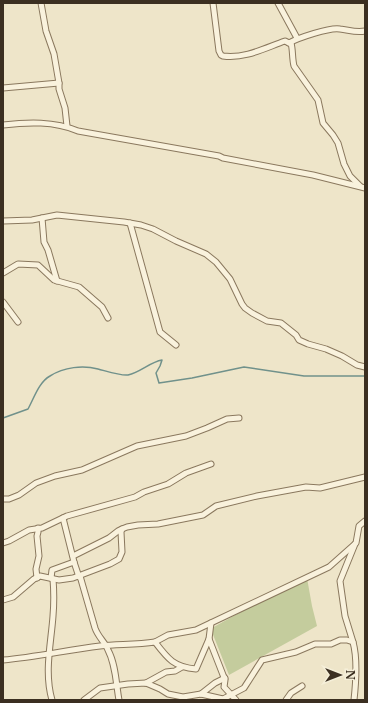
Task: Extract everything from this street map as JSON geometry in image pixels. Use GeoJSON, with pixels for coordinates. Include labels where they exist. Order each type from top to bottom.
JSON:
{"type":"FeatureCollection","features":[{"type":"Feature","properties":{"kind":"street"},"geometry":{"type":"LineString","coordinates":[[41,3],[46,31],[54,54],[59,89],[65,108],[67,126]]}},
{"type":"Feature","properties":{"kind":"street"},"geometry":{"type":"LineString","coordinates":[[213,3],[219,51],[221,55],[242,55],[256,52],[285,41],[290,43],[294,66],[318,100],[323,123],[336,139],[344,164],[350,176],[362,187]]}},
{"type":"Feature","properties":{"kind":"street"},"geometry":{"type":"LineString","coordinates":[[278,3],[297,38]]}},
{"type":"Feature","properties":{"kind":"street"},"geometry":{"type":"LineString","coordinates":[[289,43],[297,38],[336,28],[356,32],[365,31]]}},
{"type":"Feature","properties":{"kind":"street"},"geometry":{"type":"LineString","coordinates":[[3,88],[59,82]]}},
{"type":"Feature","properties":{"kind":"street"},"geometry":{"type":"LineString","coordinates":[[3,125],[30,122],[67,126],[78,131],[268,166],[362,187]]}},
{"type":"Feature","properties":{"kind":"street"},"geometry":{"type":"LineString","coordinates":[[3,221],[32,220],[57,215],[130,223],[153,229],[206,254],[225,272],[245,308],[267,321],[281,323],[300,340],[308,344],[326,349],[357,365],[365,367]]}},
{"type":"Feature","properties":{"kind":"street"},"geometry":{"type":"LineString","coordinates":[[42,218],[44,242],[48,250],[57,281]]}},
{"type":"Feature","properties":{"kind":"street"},"geometry":{"type":"LineString","coordinates":[[130,223],[160,332],[176,345]]}},
{"type":"Feature","properties":{"kind":"street"},"geometry":{"type":"LineString","coordinates":[[3,273],[18,264],[38,265],[57,281],[79,288],[102,307],[108,318]]}},
{"type":"Feature","properties":{"kind":"street"},"geometry":{"type":"LineString","coordinates":[[3,302],[18,322]]}},
{"type":"Feature","properties":{"kind":"street"},"geometry":{"type":"LineString","coordinates":[[3,499],[9,499],[19,495],[36,483],[55,476],[82,470],[137,446],[186,436],[227,419],[239,418]]}},
{"type":"Feature","properties":{"kind":"street"},"geometry":{"type":"LineString","coordinates":[[3,543],[9,542],[30,530],[63,518],[136,497],[144,492],[168,484],[186,473],[211,464]]}},
{"type":"Feature","properties":{"kind":"street"},"geometry":{"type":"LineString","coordinates":[[73,556],[109,538],[122,529],[138,525],[158,524],[203,515],[216,506],[257,496],[306,486],[320,488],[365,477]]}},
{"type":"Feature","properties":{"kind":"street"},"geometry":{"type":"LineString","coordinates":[[63,518],[74,562],[80,576],[95,628],[98,636],[108,650],[115,671],[119,700]]}},
{"type":"Feature","properties":{"kind":"street"},"geometry":{"type":"LineString","coordinates":[[354,700],[356,679],[355,651],[345,616],[340,581],[356,543],[359,526],[365,521]]}},
{"type":"Feature","properties":{"kind":"street"},"geometry":{"type":"LineString","coordinates":[[37,578],[36,569],[39,556],[37,543],[38,528]]}},
{"type":"Feature","properties":{"kind":"street"},"geometry":{"type":"LineString","coordinates":[[3,600],[13,597],[37,578],[43,576],[59,580],[80,576],[119,559],[122,552],[120,536],[122,529]]}},
{"type":"Feature","properties":{"kind":"street"},"geometry":{"type":"LineString","coordinates":[[3,660],[49,655],[69,650],[155,642],[168,635],[196,630],[329,567],[356,543]]}},
{"type":"Feature","properties":{"kind":"street"},"geometry":{"type":"LineString","coordinates":[[52,700],[48,680],[53,616],[52,570],[74,562]]}},
{"type":"Feature","properties":{"kind":"street"},"geometry":{"type":"LineString","coordinates":[[155,642],[167,658],[182,667],[196,669],[209,639],[211,623]]}},
{"type":"Feature","properties":{"kind":"street"},"geometry":{"type":"LineString","coordinates":[[209,639],[224,678],[224,687],[234,698]]}},
{"type":"Feature","properties":{"kind":"street"},"geometry":{"type":"LineString","coordinates":[[146,683],[168,694],[183,697],[199,695],[224,700],[234,698],[244,688],[262,660],[296,652],[315,644],[331,644],[340,640],[353,642]]}},
{"type":"Feature","properties":{"kind":"street"},"geometry":{"type":"LineString","coordinates":[[84,700],[100,688],[146,683],[166,672],[175,671],[182,667]]}},
{"type":"Feature","properties":{"kind":"street"},"geometry":{"type":"LineString","coordinates":[[193,700],[224,678]]}},
{"type":"Feature","properties":{"kind":"street"},"geometry":{"type":"LineString","coordinates":[[286,700],[291,694],[302,686]]}},
{"type":"Feature","properties":{"kind":"green space"},"geometry":{"type":"Polygon","coordinates":[[[307,578],[317,626],[229,675],[212,632],[212,628],[307,578]]]}},
{"type":"Feature","properties":{"kind":"waterway"},"geometry":{"type":"LineString","coordinates":[[3,418],[28,409],[43,382],[55,373],[80,367],[128,375],[162,360],[156,373],[159,383],[244,367],[304,376],[365,376]]}}]}
